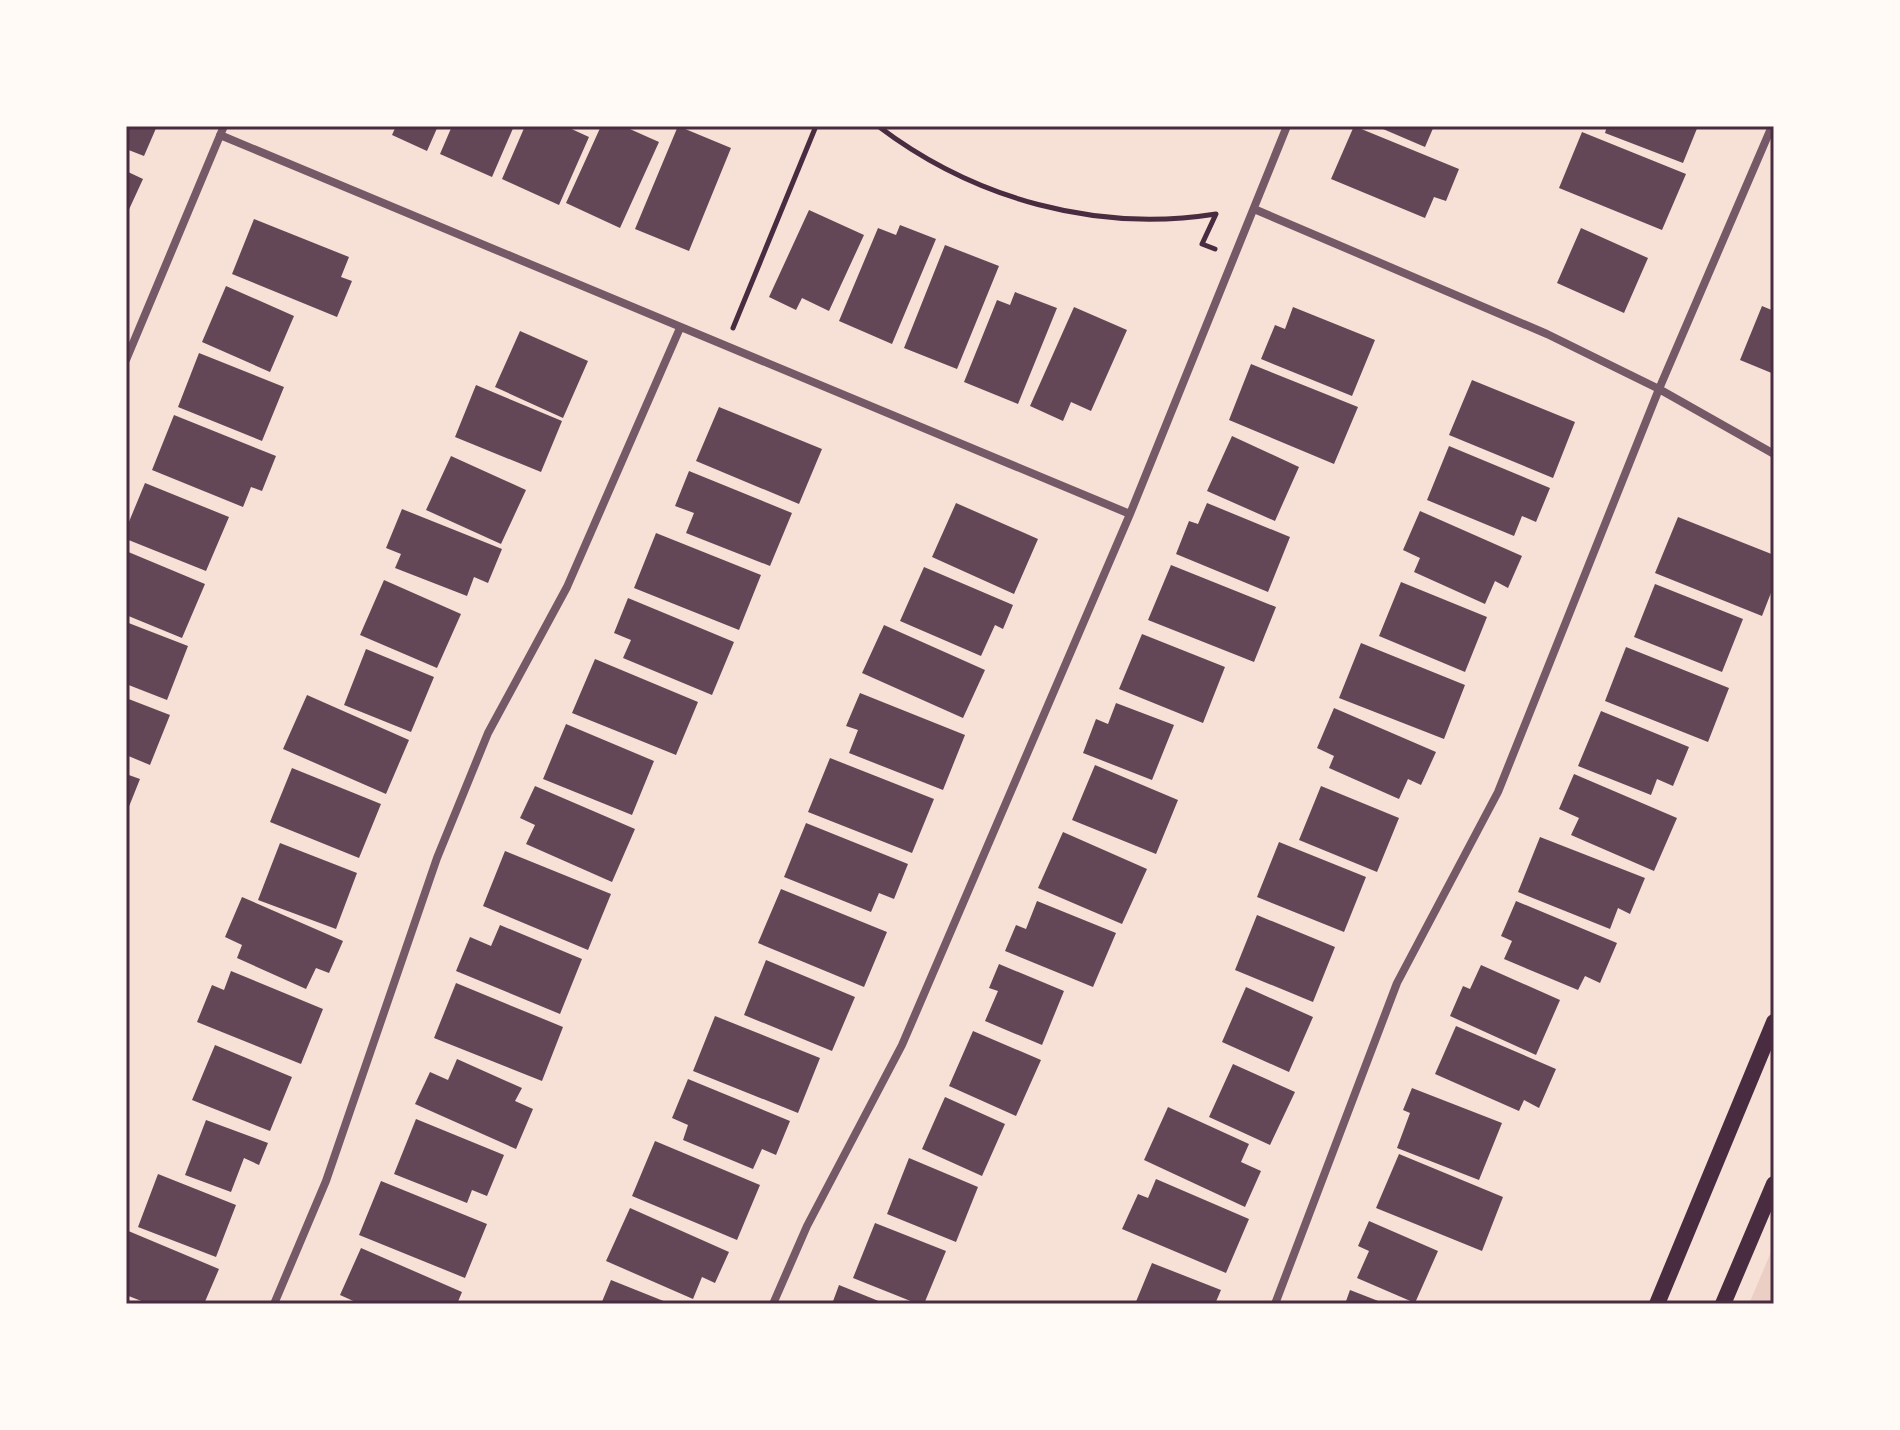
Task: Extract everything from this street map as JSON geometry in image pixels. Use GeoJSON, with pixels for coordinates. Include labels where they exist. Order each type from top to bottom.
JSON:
{"type":"FeatureCollection","features":[{"type":"Feature","properties":{"kind":"main road"},"geometry":{"type":"LineString","coordinates":[[1657,1304],[1774,1022]]}},
{"type":"Feature","properties":{"kind":"main road"},"geometry":{"type":"LineString","coordinates":[[1723,1304],[1774,1184]]}},
{"type":"Feature","properties":{"kind":"street"},"geometry":{"type":"LineString","coordinates":[[126,360],[224,126]]}},
{"type":"Feature","properties":{"kind":"street"},"geometry":{"type":"LineString","coordinates":[[773,1304],[807,1226],[902,1045],[1130,514],[1287,126]]}},
{"type":"Feature","properties":{"kind":"street"},"geometry":{"type":"LineString","coordinates":[[1275,1304],[1397,983],[1498,792],[1659,389],[1772,126]]}},
{"type":"Feature","properties":{"kind":"street"},"geometry":{"type":"LineString","coordinates":[[220,135],[1130,514]]}},
{"type":"Feature","properties":{"kind":"street"},"geometry":{"type":"LineString","coordinates":[[1254,209],[1547,334],[1659,389],[1774,454]]}},
{"type":"Feature","properties":{"kind":"street"},"geometry":{"type":"LineString","coordinates":[[274,1304],[326,1181],[437,858],[488,733],[567,587],[680,328]]}},
{"type":"Feature","properties":{"kind":"path"},"geometry":{"type":"LineString","coordinates":[[724,346],[816,126]]}},
{"type":"Feature","properties":{"kind":"path"},"geometry":{"type":"LineString","coordinates":[[878,126],[959,176],[1031,204],[1108,217],[1180,218],[1216,214],[1202,244],[1234,256]]}},
{"type":"Feature","properties":{"kind":"shaded area"},"geometry":{"type":"Polygon","coordinates":[[[1774,1245],[1774,1304],[1749,1304],[1774,1245]]]}},
{"type":"Feature","properties":{"kind":"building"},"geometry":{"type":"Polygon","coordinates":[[[126,126],[157,126],[144,156],[126,149],[126,126]]]}},
{"type":"Feature","properties":{"kind":"building"},"geometry":{"type":"Polygon","coordinates":[[[396,126],[438,126],[427,151],[392,135],[396,126]]]}},
{"type":"Feature","properties":{"kind":"building"},"geometry":{"type":"Polygon","coordinates":[[[452,126],[514,126],[492,177],[440,154],[452,126]]]}},
{"type":"Feature","properties":{"kind":"building"},"geometry":{"type":"Polygon","coordinates":[[[525,126],[565,126],[589,137],[559,205],[502,179],[525,126]]]}},
{"type":"Feature","properties":{"kind":"building"},"geometry":{"type":"Polygon","coordinates":[[[601,126],[623,126],[659,142],[620,228],[566,203],[601,126]]]}},
{"type":"Feature","properties":{"kind":"building"},"geometry":{"type":"Polygon","coordinates":[[[678,126],[731,148],[689,251],[635,229],[678,126]]]}},
{"type":"Feature","properties":{"kind":"building"},"geometry":{"type":"Polygon","coordinates":[[[1354,126],[1459,169],[1446,201],[1434,197],[1425,218],[1331,179],[1354,126]]]}},
{"type":"Feature","properties":{"kind":"building"},"geometry":{"type":"Polygon","coordinates":[[[1376,126],[1434,126],[1425,147],[1376,126]]]}},
{"type":"Feature","properties":{"kind":"building"},"geometry":{"type":"Polygon","coordinates":[[[1607,126],[1698,126],[1683,163],[1605,133],[1607,126]]]}},
{"type":"Feature","properties":{"kind":"building"},"geometry":{"type":"Polygon","coordinates":[[[1582,132],[1686,174],[1662,230],[1559,188],[1582,132]]]}},
{"type":"Feature","properties":{"kind":"building"},"geometry":{"type":"Polygon","coordinates":[[[126,171],[143,179],[126,216],[126,171]]]}},
{"type":"Feature","properties":{"kind":"building"},"geometry":{"type":"Polygon","coordinates":[[[809,210],[864,235],[829,311],[802,298],[796,310],[769,297],[809,210]]]}},
{"type":"Feature","properties":{"kind":"building"},"geometry":{"type":"Polygon","coordinates":[[[254,219],[349,257],[341,277],[352,281],[337,317],[232,274],[254,219]]]}},
{"type":"Feature","properties":{"kind":"building"},"geometry":{"type":"Polygon","coordinates":[[[900,225],[936,239],[892,344],[839,321],[878,228],[896,235],[900,225]]]}},
{"type":"Feature","properties":{"kind":"building"},"geometry":{"type":"Polygon","coordinates":[[[1581,228],[1648,258],[1624,313],[1557,283],[1581,228]]]}},
{"type":"Feature","properties":{"kind":"building"},"geometry":{"type":"Polygon","coordinates":[[[945,245],[999,266],[957,369],[904,348],[945,245]]]}},
{"type":"Feature","properties":{"kind":"building"},"geometry":{"type":"Polygon","coordinates":[[[226,286],[294,316],[270,372],[202,342],[226,286]]]}},
{"type":"Feature","properties":{"kind":"building"},"geometry":{"type":"Polygon","coordinates":[[[1015,292],[1057,308],[1018,404],[964,382],[997,300],[1010,305],[1015,292]]]}},
{"type":"Feature","properties":{"kind":"building"},"geometry":{"type":"Polygon","coordinates":[[[1762,306],[1774,311],[1774,374],[1740,360],[1762,306]]]}},
{"type":"Feature","properties":{"kind":"building"},"geometry":{"type":"Polygon","coordinates":[[[1074,307],[1127,330],[1091,411],[1071,402],[1063,421],[1030,406],[1074,307]]]}},
{"type":"Feature","properties":{"kind":"building"},"geometry":{"type":"Polygon","coordinates":[[[1293,307],[1375,340],[1352,396],[1261,359],[1275,325],[1285,329],[1293,307]]]}},
{"type":"Feature","properties":{"kind":"building"},"geometry":{"type":"Polygon","coordinates":[[[520,331],[588,361],[563,418],[495,387],[520,331]]]}},
{"type":"Feature","properties":{"kind":"building"},"geometry":{"type":"Polygon","coordinates":[[[199,353],[284,387],[262,441],[178,407],[199,353]]]}},
{"type":"Feature","properties":{"kind":"building"},"geometry":{"type":"Polygon","coordinates":[[[1251,364],[1358,407],[1334,464],[1229,420],[1251,364]]]}},
{"type":"Feature","properties":{"kind":"building"},"geometry":{"type":"Polygon","coordinates":[[[1472,380],[1575,422],[1553,478],[1449,435],[1472,380]]]}},
{"type":"Feature","properties":{"kind":"building"},"geometry":{"type":"Polygon","coordinates":[[[476,385],[562,421],[541,472],[455,437],[476,385]]]}},
{"type":"Feature","properties":{"kind":"building"},"geometry":{"type":"Polygon","coordinates":[[[719,407],[822,449],[799,504],[696,461],[719,407]]]}},
{"type":"Feature","properties":{"kind":"building"},"geometry":{"type":"Polygon","coordinates":[[[174,415],[276,456],[262,491],[251,487],[243,507],[152,470],[174,415]]]}},
{"type":"Feature","properties":{"kind":"building"},"geometry":{"type":"Polygon","coordinates":[[[1232,436],[1299,467],[1275,521],[1207,491],[1232,436]]]}},
{"type":"Feature","properties":{"kind":"building"},"geometry":{"type":"Polygon","coordinates":[[[1449,446],[1550,488],[1536,522],[1522,516],[1514,536],[1427,500],[1449,446]]]}},
{"type":"Feature","properties":{"kind":"building"},"geometry":{"type":"Polygon","coordinates":[[[451,456],[526,490],[501,544],[426,510],[451,456]]]}},
{"type":"Feature","properties":{"kind":"building"},"geometry":{"type":"Polygon","coordinates":[[[689,471],[792,513],[770,566],[686,533],[694,513],[675,506],[689,471]]]}},
{"type":"Feature","properties":{"kind":"building"},"geometry":{"type":"Polygon","coordinates":[[[145,483],[229,517],[206,571],[126,539],[126,529],[145,483]]]}},
{"type":"Feature","properties":{"kind":"building"},"geometry":{"type":"Polygon","coordinates":[[[956,503],[1038,539],[1014,594],[932,557],[956,503]]]}},
{"type":"Feature","properties":{"kind":"building"},"geometry":{"type":"Polygon","coordinates":[[[1207,503],[1290,537],[1268,592],[1176,554],[1189,521],[1198,524],[1207,503]]]}},
{"type":"Feature","properties":{"kind":"building"},"geometry":{"type":"Polygon","coordinates":[[[402,509],[502,549],[488,583],[474,577],[467,596],[395,568],[401,554],[386,548],[402,509]]]}},
{"type":"Feature","properties":{"kind":"building"},"geometry":{"type":"Polygon","coordinates":[[[1420,511],[1522,556],[1508,588],[1495,581],[1485,604],[1414,572],[1420,558],[1403,550],[1420,511]]]}},
{"type":"Feature","properties":{"kind":"building"},"geometry":{"type":"Polygon","coordinates":[[[1678,517],[1774,555],[1774,585],[1762,616],[1655,573],[1678,517]]]}},
{"type":"Feature","properties":{"kind":"building"},"geometry":{"type":"Polygon","coordinates":[[[656,533],[761,575],[739,630],[634,588],[656,533]]]}},
{"type":"Feature","properties":{"kind":"building"},"geometry":{"type":"Polygon","coordinates":[[[126,551],[205,584],[182,638],[126,615],[126,551]]]}},
{"type":"Feature","properties":{"kind":"building"},"geometry":{"type":"Polygon","coordinates":[[[1171,565],[1276,607],[1254,662],[1148,620],[1171,565]]]}},
{"type":"Feature","properties":{"kind":"building"},"geometry":{"type":"Polygon","coordinates":[[[924,567],[1013,605],[1003,629],[995,625],[981,656],[900,621],[924,567]]]}},
{"type":"Feature","properties":{"kind":"building"},"geometry":{"type":"Polygon","coordinates":[[[384,580],[461,614],[437,668],[360,635],[384,580]]]}},
{"type":"Feature","properties":{"kind":"building"},"geometry":{"type":"Polygon","coordinates":[[[1401,582],[1487,617],[1465,672],[1379,636],[1401,582]]]}},
{"type":"Feature","properties":{"kind":"building"},"geometry":{"type":"Polygon","coordinates":[[[1655,584],[1743,619],[1722,672],[1634,637],[1655,584]]]}},
{"type":"Feature","properties":{"kind":"building"},"geometry":{"type":"Polygon","coordinates":[[[628,598],[734,642],[712,695],[623,658],[631,640],[614,633],[628,598]]]}},
{"type":"Feature","properties":{"kind":"building"},"geometry":{"type":"Polygon","coordinates":[[[126,622],[188,646],[167,700],[126,684],[126,622]]]}},
{"type":"Feature","properties":{"kind":"building"},"geometry":{"type":"Polygon","coordinates":[[[884,625],[985,670],[963,718],[862,673],[884,625]]]}},
{"type":"Feature","properties":{"kind":"building"},"geometry":{"type":"Polygon","coordinates":[[[1142,634],[1225,667],[1203,723],[1119,689],[1142,634]]]}},
{"type":"Feature","properties":{"kind":"building"},"geometry":{"type":"Polygon","coordinates":[[[1361,643],[1465,685],[1444,739],[1339,698],[1361,643]]]}},
{"type":"Feature","properties":{"kind":"building"},"geometry":{"type":"Polygon","coordinates":[[[1626,647],[1729,688],[1708,742],[1605,701],[1626,647]]]}},
{"type":"Feature","properties":{"kind":"building"},"geometry":{"type":"Polygon","coordinates":[[[366,649],[434,677],[411,732],[344,705],[366,649]]]}},
{"type":"Feature","properties":{"kind":"building"},"geometry":{"type":"Polygon","coordinates":[[[595,659],[698,702],[676,755],[572,713],[595,659]]]}},
{"type":"Feature","properties":{"kind":"building"},"geometry":{"type":"Polygon","coordinates":[[[860,693],[965,735],[943,790],[849,753],[858,730],[846,726],[860,693]]]}},
{"type":"Feature","properties":{"kind":"building"},"geometry":{"type":"Polygon","coordinates":[[[307,695],[409,740],[386,794],[283,749],[307,695]]]}},
{"type":"Feature","properties":{"kind":"building"},"geometry":{"type":"Polygon","coordinates":[[[126,698],[170,715],[150,765],[126,755],[126,698]]]}},
{"type":"Feature","properties":{"kind":"building"},"geometry":{"type":"Polygon","coordinates":[[[1116,703],[1174,725],[1152,780],[1083,753],[1096,719],[1108,724],[1116,703]]]}},
{"type":"Feature","properties":{"kind":"building"},"geometry":{"type":"Polygon","coordinates":[[[1334,708],[1436,752],[1421,785],[1408,779],[1399,799],[1329,768],[1334,756],[1317,748],[1334,708]]]}},
{"type":"Feature","properties":{"kind":"building"},"geometry":{"type":"Polygon","coordinates":[[[1601,711],[1689,747],[1673,786],[1657,779],[1651,795],[1578,766],[1601,711]]]}},
{"type":"Feature","properties":{"kind":"building"},"geometry":{"type":"Polygon","coordinates":[[[566,724],[654,761],[632,815],[543,779],[566,724]]]}},
{"type":"Feature","properties":{"kind":"building"},"geometry":{"type":"Polygon","coordinates":[[[830,758],[934,799],[912,853],[808,812],[830,758]]]}},
{"type":"Feature","properties":{"kind":"building"},"geometry":{"type":"Polygon","coordinates":[[[1095,765],[1178,800],[1156,854],[1072,820],[1095,765]]]}},
{"type":"Feature","properties":{"kind":"building"},"geometry":{"type":"Polygon","coordinates":[[[292,768],[381,804],[359,858],[270,822],[292,768]]]}},
{"type":"Feature","properties":{"kind":"building"},"geometry":{"type":"Polygon","coordinates":[[[126,774],[140,779],[126,814],[126,774]]]}},
{"type":"Feature","properties":{"kind":"building"},"geometry":{"type":"Polygon","coordinates":[[[1574,774],[1677,818],[1654,871],[1571,835],[1579,818],[1559,809],[1574,774]]]}},
{"type":"Feature","properties":{"kind":"building"},"geometry":{"type":"Polygon","coordinates":[[[535,786],[635,829],[612,882],[526,844],[535,825],[520,818],[535,786]]]}},
{"type":"Feature","properties":{"kind":"building"},"geometry":{"type":"Polygon","coordinates":[[[1321,786],[1399,818],[1377,872],[1299,840],[1321,786]]]}},
{"type":"Feature","properties":{"kind":"building"},"geometry":{"type":"Polygon","coordinates":[[[806,823],[908,864],[894,899],[879,893],[871,912],[784,877],[806,823]]]}},
{"type":"Feature","properties":{"kind":"building"},"geometry":{"type":"Polygon","coordinates":[[[1063,832],[1147,869],[1122,924],[1038,888],[1063,832]]]}},
{"type":"Feature","properties":{"kind":"building"},"geometry":{"type":"Polygon","coordinates":[[[1540,837],[1645,878],[1630,914],[1618,908],[1610,929],[1518,892],[1540,837]]]}},
{"type":"Feature","properties":{"kind":"building"},"geometry":{"type":"Polygon","coordinates":[[[1279,842],[1366,877],[1344,932],[1257,897],[1279,842]]]}},
{"type":"Feature","properties":{"kind":"building"},"geometry":{"type":"Polygon","coordinates":[[[280,843],[357,873],[336,929],[258,900],[280,843]]]}},
{"type":"Feature","properties":{"kind":"building"},"geometry":{"type":"Polygon","coordinates":[[[505,851],[611,894],[588,950],[483,906],[505,851]]]}},
{"type":"Feature","properties":{"kind":"building"},"geometry":{"type":"Polygon","coordinates":[[[781,889],[887,932],[864,987],[758,943],[781,889]]]}},
{"type":"Feature","properties":{"kind":"building"},"geometry":{"type":"Polygon","coordinates":[[[242,897],[343,941],[329,973],[316,968],[306,989],[237,958],[242,945],[225,937],[242,897]]]}},
{"type":"Feature","properties":{"kind":"building"},"geometry":{"type":"Polygon","coordinates":[[[1037,901],[1116,933],[1093,987],[1005,951],[1016,925],[1026,929],[1037,901]]]}},
{"type":"Feature","properties":{"kind":"building"},"geometry":{"type":"Polygon","coordinates":[[[1516,901],[1617,943],[1600,983],[1585,976],[1578,990],[1504,959],[1512,941],[1501,936],[1516,901]]]}},
{"type":"Feature","properties":{"kind":"building"},"geometry":{"type":"Polygon","coordinates":[[[1257,915],[1335,947],[1313,1002],[1235,970],[1257,915]]]}},
{"type":"Feature","properties":{"kind":"building"},"geometry":{"type":"Polygon","coordinates":[[[500,925],[582,959],[560,1014],[456,971],[470,937],[491,946],[500,925]]]}},
{"type":"Feature","properties":{"kind":"building"},"geometry":{"type":"Polygon","coordinates":[[[766,960],[855,997],[832,1051],[744,1015],[766,960]]]}},
{"type":"Feature","properties":{"kind":"building"},"geometry":{"type":"Polygon","coordinates":[[[999,964],[1064,991],[1042,1045],[985,1021],[998,991],[989,988],[999,964]]]}},
{"type":"Feature","properties":{"kind":"building"},"geometry":{"type":"Polygon","coordinates":[[[1481,965],[1560,1000],[1536,1055],[1450,1016],[1463,986],[1470,989],[1481,965]]]}},
{"type":"Feature","properties":{"kind":"building"},"geometry":{"type":"Polygon","coordinates":[[[231,971],[323,1009],[301,1064],[197,1022],[212,985],[224,990],[231,971]]]}},
{"type":"Feature","properties":{"kind":"building"},"geometry":{"type":"Polygon","coordinates":[[[456,983],[563,1027],[542,1081],[434,1038],[456,983]]]}},
{"type":"Feature","properties":{"kind":"building"},"geometry":{"type":"Polygon","coordinates":[[[1246,987],[1313,1017],[1289,1072],[1222,1042],[1246,987]]]}},
{"type":"Feature","properties":{"kind":"building"},"geometry":{"type":"Polygon","coordinates":[[[715,1016],[820,1058],[798,1113],[693,1071],[715,1016]]]}},
{"type":"Feature","properties":{"kind":"building"},"geometry":{"type":"Polygon","coordinates":[[[1456,1026],[1556,1069],[1539,1108],[1524,1100],[1519,1111],[1435,1074],[1456,1026]]]}},
{"type":"Feature","properties":{"kind":"building"},"geometry":{"type":"Polygon","coordinates":[[[973,1031],[1041,1060],[1016,1116],[949,1086],[973,1031]]]}},
{"type":"Feature","properties":{"kind":"building"},"geometry":{"type":"Polygon","coordinates":[[[215,1045],[292,1077],[270,1131],[192,1100],[215,1045]]]}},
{"type":"Feature","properties":{"kind":"building"},"geometry":{"type":"Polygon","coordinates":[[[457,1059],[522,1088],[515,1101],[533,1109],[516,1149],[415,1104],[430,1072],[448,1080],[457,1059]]]}},
{"type":"Feature","properties":{"kind":"building"},"geometry":{"type":"Polygon","coordinates":[[[1233,1064],[1295,1092],[1270,1145],[1209,1117],[1233,1064]]]}},
{"type":"Feature","properties":{"kind":"building"},"geometry":{"type":"Polygon","coordinates":[[[688,1079],[790,1121],[776,1155],[762,1149],[753,1169],[683,1140],[688,1125],[672,1118],[688,1079]]]}},
{"type":"Feature","properties":{"kind":"building"},"geometry":{"type":"Polygon","coordinates":[[[1412,1088],[1502,1123],[1479,1180],[1397,1148],[1410,1113],[1403,1110],[1412,1088]]]}},
{"type":"Feature","properties":{"kind":"building"},"geometry":{"type":"Polygon","coordinates":[[[945,1097],[1005,1124],[982,1176],[922,1149],[945,1097]]]}},
{"type":"Feature","properties":{"kind":"building"},"geometry":{"type":"Polygon","coordinates":[[[1168,1107],[1249,1144],[1241,1162],[1261,1171],[1245,1207],[1144,1160],[1168,1107]]]}},
{"type":"Feature","properties":{"kind":"building"},"geometry":{"type":"Polygon","coordinates":[[[416,1119],[504,1155],[487,1196],[472,1190],[467,1203],[394,1174],[416,1119]]]}},
{"type":"Feature","properties":{"kind":"building"},"geometry":{"type":"Polygon","coordinates":[[[206,1120],[268,1143],[259,1165],[244,1158],[231,1192],[185,1175],[206,1120]]]}},
{"type":"Feature","properties":{"kind":"building"},"geometry":{"type":"Polygon","coordinates":[[[655,1141],[760,1185],[737,1240],[632,1196],[655,1141]]]}},
{"type":"Feature","properties":{"kind":"building"},"geometry":{"type":"Polygon","coordinates":[[[1399,1154],[1503,1197],[1482,1251],[1376,1208],[1399,1154]]]}},
{"type":"Feature","properties":{"kind":"building"},"geometry":{"type":"Polygon","coordinates":[[[909,1158],[978,1187],[956,1242],[887,1214],[909,1158]]]}},
{"type":"Feature","properties":{"kind":"building"},"geometry":{"type":"Polygon","coordinates":[[[158,1174],[236,1205],[216,1257],[138,1227],[158,1174]]]}},
{"type":"Feature","properties":{"kind":"building"},"geometry":{"type":"Polygon","coordinates":[[[1156,1179],[1249,1219],[1226,1273],[1122,1229],[1138,1194],[1148,1198],[1156,1179]]]}},
{"type":"Feature","properties":{"kind":"building"},"geometry":{"type":"Polygon","coordinates":[[[381,1181],[487,1224],[465,1278],[359,1235],[381,1181]]]}},
{"type":"Feature","properties":{"kind":"building"},"geometry":{"type":"Polygon","coordinates":[[[630,1208],[729,1252],[715,1283],[702,1277],[693,1299],[606,1261],[630,1208]]]}},
{"type":"Feature","properties":{"kind":"building"},"geometry":{"type":"Polygon","coordinates":[[[1369,1221],[1438,1251],[1415,1303],[1357,1278],[1369,1251],[1358,1246],[1369,1221]]]}},
{"type":"Feature","properties":{"kind":"building"},"geometry":{"type":"Polygon","coordinates":[[[875,1223],[946,1251],[924,1304],[853,1278],[875,1223]]]}},
{"type":"Feature","properties":{"kind":"building"},"geometry":{"type":"Polygon","coordinates":[[[126,1230],[219,1269],[204,1304],[149,1304],[126,1295],[126,1230]]]}},
{"type":"Feature","properties":{"kind":"building"},"geometry":{"type":"Polygon","coordinates":[[[361,1248],[462,1292],[457,1304],[360,1304],[340,1295],[361,1248]]]}},
{"type":"Feature","properties":{"kind":"building"},"geometry":{"type":"Polygon","coordinates":[[[1152,1263],[1221,1290],[1215,1304],[1135,1304],[1152,1263]]]}},
{"type":"Feature","properties":{"kind":"building"},"geometry":{"type":"Polygon","coordinates":[[[611,1280],[671,1304],[601,1304],[611,1280]]]}},
{"type":"Feature","properties":{"kind":"building"},"geometry":{"type":"Polygon","coordinates":[[[839,1285],[886,1304],[832,1304],[839,1285]]]}},
{"type":"Feature","properties":{"kind":"building"},"geometry":{"type":"Polygon","coordinates":[[[1350,1290],[1386,1304],[1345,1304],[1350,1290]]]}}]}
